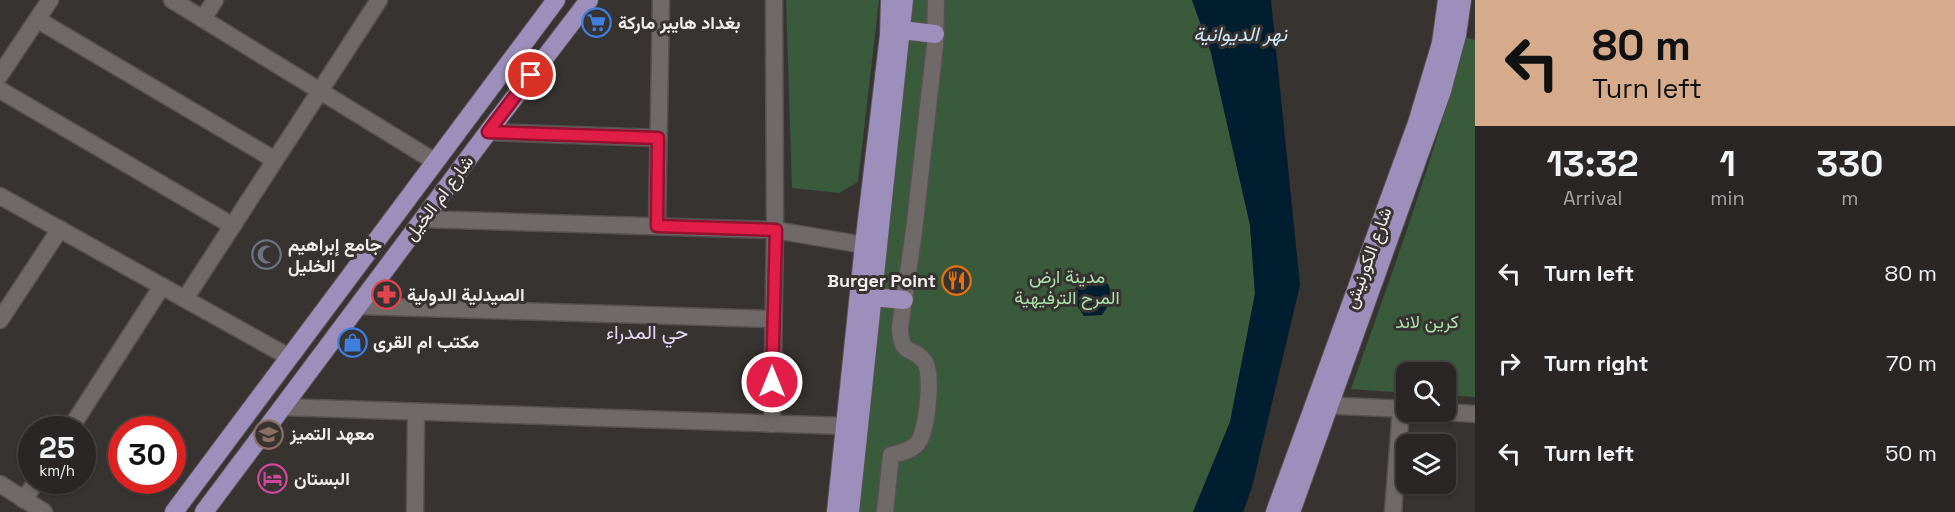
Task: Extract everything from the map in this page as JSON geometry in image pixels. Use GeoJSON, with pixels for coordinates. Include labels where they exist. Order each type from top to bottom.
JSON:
{"type":"FeatureCollection","features":[{"type":"Feature","properties":{"kind":"main road","name":"شارع ام الخيل"},"geometry":{"type":"LineString","coordinates":[[174,512],[556,0]]}},
{"type":"Feature","properties":{"kind":"main road","name":"شارع ام الخيل"},"geometry":{"type":"LineString","coordinates":[[204,512],[488,132],[590,0]]}},
{"type":"Feature","properties":{"kind":"main road"},"geometry":{"type":"LineString","coordinates":[[836,512],[889,35],[890,0]]}},
{"type":"Feature","properties":{"kind":"main road"},"geometry":{"type":"LineString","coordinates":[[850,512],[904,0]]}},
{"type":"Feature","properties":{"kind":"main road","name":"شارع الكورنيش"},"geometry":{"type":"LineString","coordinates":[[1291,512],[1322,405],[1418,123],[1441,43],[1447,0]]}},
{"type":"Feature","properties":{"kind":"main road","name":"شارع الكورنيش"},"geometry":{"type":"LineString","coordinates":[[1275,512],[1322,405],[1442,91],[1457,35],[1462,0]]}},
{"type":"Feature","properties":{"kind":"main road"},"geometry":{"type":"LineString","coordinates":[[902,30],[935,34]]}},
{"type":"Feature","properties":{"kind":"main road"},"geometry":{"type":"LineString","coordinates":[[872,297],[904,300]]}},
{"type":"Feature","properties":{"kind":"street"},"geometry":{"type":"LineString","coordinates":[[0,75],[49,0]]}},
{"type":"Feature","properties":{"kind":"street"},"geometry":{"type":"LineString","coordinates":[[172,0],[434,161]]}},
{"type":"Feature","properties":{"kind":"street"},"geometry":{"type":"LineString","coordinates":[[203,19],[215,0]]}},
{"type":"Feature","properties":{"kind":"street"},"geometry":{"type":"LineString","coordinates":[[185,299],[379,0]]}},
{"type":"Feature","properties":{"kind":"street"},"geometry":{"type":"LineString","coordinates":[[657,226],[661,0]]}},
{"type":"Feature","properties":{"kind":"street"},"geometry":{"type":"LineString","coordinates":[[772,424],[776,230],[774,0]]}},
{"type":"Feature","properties":{"kind":"street"},"geometry":{"type":"LineString","coordinates":[[885,512],[891,455],[906,451],[917,444],[923,433],[929,385],[929,373],[925,363],[900,342],[900,327],[914,231],[935,34],[936,0]]}},
{"type":"Feature","properties":{"kind":"street"},"geometry":{"type":"LineString","coordinates":[[38,20],[275,160]]}},
{"type":"Feature","properties":{"kind":"street"},"geometry":{"type":"LineString","coordinates":[[0,90],[233,226]]}},
{"type":"Feature","properties":{"kind":"street"},"geometry":{"type":"LineString","coordinates":[[488,132],[658,138]]}},
{"type":"Feature","properties":{"kind":"street"},"geometry":{"type":"LineString","coordinates":[[0,196],[289,357]]}},
{"type":"Feature","properties":{"kind":"street"},"geometry":{"type":"LineString","coordinates":[[423,219],[776,230],[864,245]]}},
{"type":"Feature","properties":{"kind":"street"},"geometry":{"type":"LineString","coordinates":[[0,320],[60,229]]}},
{"type":"Feature","properties":{"kind":"street"},"geometry":{"type":"LineString","coordinates":[[78,416],[162,286]]}},
{"type":"Feature","properties":{"kind":"street"},"geometry":{"type":"LineString","coordinates":[[359,306],[773,319]]}},
{"type":"Feature","properties":{"kind":"street"},"geometry":{"type":"LineString","coordinates":[[1322,405],[1396,409]]}},
{"type":"Feature","properties":{"kind":"street"},"geometry":{"type":"LineString","coordinates":[[282,407],[845,426]]}},
{"type":"Feature","properties":{"kind":"street"},"geometry":{"type":"LineString","coordinates":[[415,512],[416,412]]}},
{"type":"Feature","properties":{"kind":"street"},"geometry":{"type":"LineString","coordinates":[[1456,413],[1475,414]]}},
{"type":"Feature","properties":{"kind":"street"},"geometry":{"type":"LineString","coordinates":[[1393,512],[1403,422]]}},
{"type":"Feature","properties":{"kind":"street"},"geometry":{"type":"LineString","coordinates":[[0,484],[44,512]]}},
{"type":"Feature","properties":{"kind":"street"},"geometry":{"type":"LineString","coordinates":[[24,500],[28,494]]}},
{"type":"Feature","properties":{"kind":"green space"},"geometry":{"type":"Polygon","coordinates":[[[786,0],[879,0],[858,182],[839,193],[792,188],[786,0]]]}},
{"type":"Feature","properties":{"kind":"green space","name":"مدينة ارض المرح الترفيهية"},"geometry":{"type":"Polygon","coordinates":[[[913,0],[1192,0],[1211,53],[1250,225],[1255,294],[1230,422],[1193,512],[858,512],[913,0]]]}},
{"type":"Feature","properties":{"kind":"green space","name":"كرين لاند"},"geometry":{"type":"Polygon","coordinates":[[[1465,37],[1475,40],[1475,397],[1456,396],[1456,362],[1396,362],[1396,392],[1351,389],[1427,171],[1465,37]]]}},
{"type":"Feature","properties":{"kind":"water","name":"نهر الديوانية"},"geometry":{"type":"Polygon","coordinates":[[[1192,0],[1271,0],[1300,285],[1252,487],[1243,512],[1193,512],[1230,422],[1255,294],[1250,225],[1211,53],[1192,0]]]}},
{"type":"Feature","properties":{"kind":"water"},"geometry":{"type":"Polygon","coordinates":[[[1094,277],[1108,284],[1113,298],[1102,315],[1084,316],[1072,293],[1080,282],[1094,277]]]}},
{"type":"Feature","properties":{"kind":"place","name":"بغداد هايبر ماركة"},"geometry":{"type":"Point","coordinates":[597,23]}},
{"type":"Feature","properties":{"kind":"place","name":"جامع إبراهيم الخليل"},"geometry":{"type":"Point","coordinates":[267,255]}},
{"type":"Feature","properties":{"kind":"place","name":"Burger Point"},"geometry":{"type":"Point","coordinates":[957,281]}},
{"type":"Feature","properties":{"kind":"place","name":"الصيدلية الدولية"},"geometry":{"type":"Point","coordinates":[386,295]}},
{"type":"Feature","properties":{"kind":"place","name":"مكتب ام القرى"},"geometry":{"type":"Point","coordinates":[352,342]}},
{"type":"Feature","properties":{"kind":"place","name":"معهد التميز"},"geometry":{"type":"Point","coordinates":[269,434]}},
{"type":"Feature","properties":{"kind":"place","name":"البستان"},"geometry":{"type":"Point","coordinates":[273,479]}},
{"type":"Feature","properties":{"kind":"district","name":"حي المدراء"},"geometry":{"type":"Point","coordinates":[647,332]}},
{"type":"Feature","properties":{"kind":"route"},"geometry":{"type":"LineString","coordinates":[[531,75],[488,132],[658,138],[657,226],[776,230],[772,382]]}}]}
